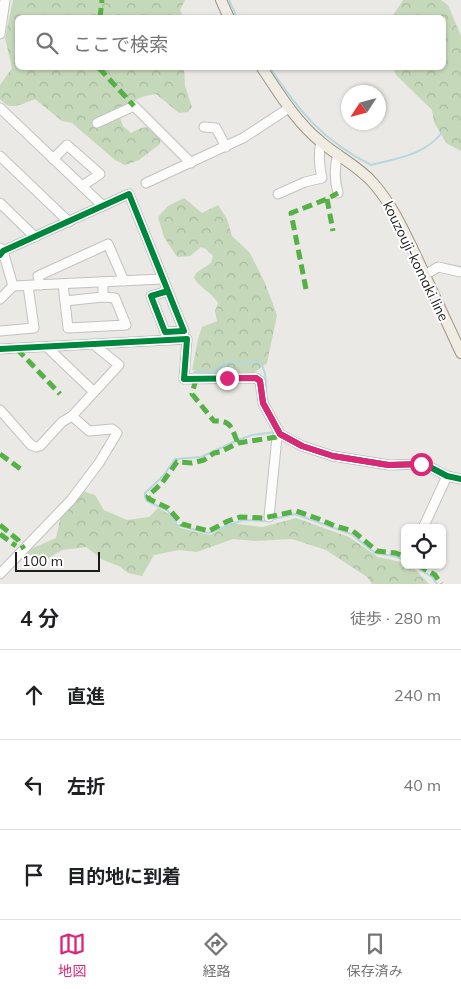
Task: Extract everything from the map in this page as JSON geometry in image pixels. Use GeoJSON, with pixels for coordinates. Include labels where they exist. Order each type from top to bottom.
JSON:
{"type":"FeatureCollection","features":[{"type":"Feature","properties":{"kind":"main road"},"geometry":{"type":"LineString","coordinates":[[221,0],[228,15]]}},
{"type":"Feature","properties":{"kind":"main road","name":"kouzouji-komaki line"},"geometry":{"type":"LineString","coordinates":[[263,70],[289,108],[305,127],[321,142],[357,167],[373,182],[386,199],[400,222],[461,353]]}},
{"type":"Feature","properties":{"kind":"street"},"geometry":{"type":"LineString","coordinates":[[0,34],[5,0]]}},
{"type":"Feature","properties":{"kind":"street"},"geometry":{"type":"LineString","coordinates":[[97,123],[134,106],[191,163]]}},
{"type":"Feature","properties":{"kind":"street"},"geometry":{"type":"LineString","coordinates":[[0,108],[103,206]]}},
{"type":"Feature","properties":{"kind":"street"},"geometry":{"type":"LineString","coordinates":[[146,183],[226,147],[289,108]]}},
{"type":"Feature","properties":{"kind":"street"},"geometry":{"type":"LineString","coordinates":[[204,127],[216,128],[226,147]]}},
{"type":"Feature","properties":{"kind":"street"},"geometry":{"type":"LineString","coordinates":[[278,194],[305,182],[322,178],[319,163],[321,142]]}},
{"type":"Feature","properties":{"kind":"street"},"geometry":{"type":"LineString","coordinates":[[53,158],[67,145],[100,174],[82,186]]}},
{"type":"Feature","properties":{"kind":"street"},"geometry":{"type":"LineString","coordinates":[[338,154],[334,167],[338,193]]}},
{"type":"Feature","properties":{"kind":"street"},"geometry":{"type":"LineString","coordinates":[[0,156],[69,222]]}},
{"type":"Feature","properties":{"kind":"street"},"geometry":{"type":"LineString","coordinates":[[13,286],[1,251],[129,194],[162,279],[168,290],[184,331],[165,332],[151,296],[168,290]]}},
{"type":"Feature","properties":{"kind":"street"},"geometry":{"type":"LineString","coordinates":[[0,203],[35,237]]}},
{"type":"Feature","properties":{"kind":"street"},"geometry":{"type":"LineString","coordinates":[[40,285],[38,276],[108,244],[124,281]]}},
{"type":"Feature","properties":{"kind":"street"},"geometry":{"type":"LineString","coordinates":[[425,275],[438,267],[461,272]]}},
{"type":"Feature","properties":{"kind":"street"},"geometry":{"type":"LineString","coordinates":[[0,299],[13,286],[162,279]]}},
{"type":"Feature","properties":{"kind":"street"},"geometry":{"type":"LineString","coordinates":[[103,282],[103,297]]}},
{"type":"Feature","properties":{"kind":"street"},"geometry":{"type":"LineString","coordinates":[[63,284],[68,328],[126,326],[115,298],[103,297],[65,301]]}},
{"type":"Feature","properties":{"kind":"street"},"geometry":{"type":"LineString","coordinates":[[0,330],[34,328],[28,286]]}},
{"type":"Feature","properties":{"kind":"street"},"geometry":{"type":"LineString","coordinates":[[0,349],[187,339],[184,380],[256,378],[260,381],[263,403],[280,434],[302,446],[333,456],[388,465],[421,464],[447,476],[461,479]]}},
{"type":"Feature","properties":{"kind":"street"},"geometry":{"type":"LineString","coordinates":[[0,410],[31,446],[36,448],[40,446],[62,422],[72,416],[119,365],[93,344]]}},
{"type":"Feature","properties":{"kind":"street"},"geometry":{"type":"LineString","coordinates":[[47,347],[94,392]]}},
{"type":"Feature","properties":{"kind":"street"},"geometry":{"type":"LineString","coordinates":[[0,574],[71,500],[99,463],[117,433],[112,429],[89,431],[72,416]]}},
{"type":"Feature","properties":{"kind":"street"},"geometry":{"type":"LineString","coordinates":[[269,517],[277,436],[280,434]]}},
{"type":"Feature","properties":{"kind":"street"},"geometry":{"type":"LineString","coordinates":[[425,524],[447,476]]}},
{"type":"Feature","properties":{"kind":"green space"},"geometry":{"type":"Polygon","coordinates":[[[13,0],[185,0],[180,10],[182,15],[15,15],[15,70],[184,70],[185,86],[192,107],[188,112],[179,113],[156,94],[134,101],[120,118],[123,126],[131,133],[141,128],[149,127],[161,136],[160,144],[139,160],[125,165],[115,160],[72,123],[62,121],[35,99],[21,105],[12,106],[0,99],[0,85],[12,68],[5,38],[13,0]]]}},
{"type":"Feature","properties":{"kind":"green space"},"geometry":{"type":"Polygon","coordinates":[[[403,0],[441,0],[448,5],[461,36],[461,151],[446,143],[434,122],[432,110],[396,75],[394,70],[446,70],[446,15],[393,15],[403,0]]]}},
{"type":"Feature","properties":{"kind":"green space"},"geometry":{"type":"Polygon","coordinates":[[[184,198],[202,213],[218,205],[227,219],[232,236],[250,253],[265,283],[277,315],[267,363],[254,373],[225,376],[192,370],[202,327],[217,321],[215,311],[218,303],[194,278],[196,273],[211,263],[213,256],[201,247],[190,256],[177,257],[164,237],[158,217],[168,206],[184,198]]]}},
{"type":"Feature","properties":{"kind":"green space"},"geometry":{"type":"Polygon","coordinates":[[[83,491],[95,495],[104,510],[127,520],[149,517],[158,508],[169,514],[180,528],[210,535],[230,523],[263,527],[296,518],[349,537],[378,557],[401,562],[401,569],[415,569],[429,584],[372,584],[367,577],[326,550],[292,539],[255,541],[233,539],[197,552],[179,550],[154,555],[142,576],[128,573],[119,566],[103,560],[86,547],[62,550],[39,564],[27,553],[31,549],[56,538],[61,515],[83,491]]]}},
{"type":"Feature","properties":{"kind":"waterway"},"geometry":{"type":"LineString","coordinates":[[229,0],[236,15]]}},
{"type":"Feature","properties":{"kind":"waterway"},"geometry":{"type":"LineString","coordinates":[[271,70],[313,124],[339,145],[371,165],[420,150],[429,145],[444,130]]}},
{"type":"Feature","properties":{"kind":"waterway"},"geometry":{"type":"LineString","coordinates":[[194,372],[211,372],[231,361],[248,364],[257,360],[264,370],[266,390]]}},
{"type":"Feature","properties":{"kind":"waterway"},"geometry":{"type":"LineString","coordinates":[[275,432],[252,435],[201,457],[175,459],[164,475],[145,493],[147,501],[168,511],[177,525],[208,533],[243,520],[264,521],[295,514],[351,534],[375,553],[401,559]]}},
{"type":"Feature","properties":{"kind":"waterway"},"geometry":{"type":"LineString","coordinates":[[331,451],[353,455]]}},
{"type":"Feature","properties":{"kind":"waterway"},"geometry":{"type":"LineString","coordinates":[[422,460],[429,461],[444,470]]}},
{"type":"Feature","properties":{"kind":"waterway"},"geometry":{"type":"LineString","coordinates":[[419,569],[432,577],[437,584]]}},
{"type":"Feature","properties":{"kind":"marked path"},"geometry":{"type":"LineString","coordinates":[[100,15],[102,0]]}},
{"type":"Feature","properties":{"kind":"marked path"},"geometry":{"type":"LineString","coordinates":[[101,70],[134,106]]}},
{"type":"Feature","properties":{"kind":"marked path"},"geometry":{"type":"LineString","coordinates":[[306,289],[291,213],[338,193]]}},
{"type":"Feature","properties":{"kind":"marked path"},"geometry":{"type":"LineString","coordinates":[[327,199],[333,231]]}},
{"type":"Feature","properties":{"kind":"marked path"},"geometry":{"type":"LineString","coordinates":[[17,349],[60,394]]}},
{"type":"Feature","properties":{"kind":"marked path"},"geometry":{"type":"LineString","coordinates":[[196,379],[192,394],[214,421],[224,422],[230,426],[238,443]]}},
{"type":"Feature","properties":{"kind":"marked path"},"geometry":{"type":"LineString","coordinates":[[277,437],[238,443],[214,453],[204,460],[192,463],[177,462],[162,483],[148,496],[149,499],[168,508],[182,524],[209,531],[240,517],[264,518],[296,511],[353,531],[377,551],[401,555]]}},
{"type":"Feature","properties":{"kind":"marked path"},"geometry":{"type":"LineString","coordinates":[[0,454],[22,470]]}},
{"type":"Feature","properties":{"kind":"marked path"},"geometry":{"type":"LineString","coordinates":[[0,525],[18,540],[24,549]]}},
{"type":"Feature","properties":{"kind":"marked path"},"geometry":{"type":"LineString","coordinates":[[0,534],[16,546]]}},
{"type":"Feature","properties":{"kind":"marked path"},"geometry":{"type":"LineString","coordinates":[[425,569],[435,575],[441,584]]}},
{"type":"Feature","properties":{"kind":"cycle path"},"geometry":{"type":"LineString","coordinates":[[0,255],[3,251],[129,194],[184,331],[165,332],[151,296],[168,291]]}},
{"type":"Feature","properties":{"kind":"cycle path"},"geometry":{"type":"LineString","coordinates":[[0,349],[187,339],[184,379],[256,378],[260,381],[263,403],[280,434],[302,446],[333,456],[389,465],[421,464],[447,476],[461,479]]}},
{"type":"Feature","properties":{"kind":"route"},"geometry":{"type":"LineString","coordinates":[[227,378],[256,378],[260,381],[263,403],[280,434],[302,446],[333,456],[388,465],[421,464]]}}]}
